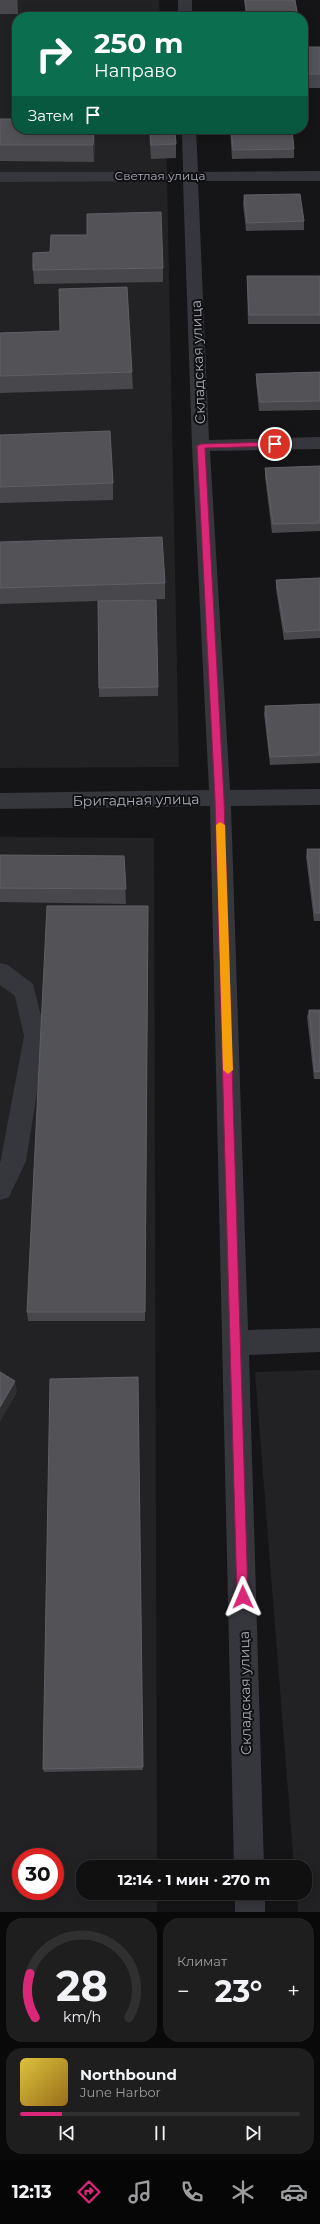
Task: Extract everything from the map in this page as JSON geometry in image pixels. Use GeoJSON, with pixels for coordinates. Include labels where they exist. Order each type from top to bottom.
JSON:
{"type":"FeatureCollection","features":[{"type":"Feature","properties":{"kind":"street"},"geometry":{"type":"LineString","coordinates":[[185,0],[185,12]]}},
{"type":"Feature","properties":{"kind":"street","name":"Складская улица"},"geometry":{"type":"LineString","coordinates":[[189,134],[201,446],[220,799],[236,1343],[249,1860]]}},
{"type":"Feature","properties":{"kind":"street","name":"Светлая улица"},"geometry":{"type":"LineString","coordinates":[[0,177],[320,176]]}},
{"type":"Feature","properties":{"kind":"street"},"geometry":{"type":"LineString","coordinates":[[201,446],[320,443]]}},
{"type":"Feature","properties":{"kind":"street","name":"Бригадная улица"},"geometry":{"type":"LineString","coordinates":[[0,801],[320,797]]}},
{"type":"Feature","properties":{"kind":"street"},"geometry":{"type":"LineString","coordinates":[[0,972],[25,990],[35,1036],[14,1161],[0,1189]]}},
{"type":"Feature","properties":{"kind":"street"},"geometry":{"type":"LineString","coordinates":[[236,1343],[320,1340]]}},
{"type":"Feature","properties":{"kind":"street"},"geometry":{"type":"LineString","coordinates":[[250,1900],[250,1912]]}},
{"type":"Feature","properties":{"kind":"shaded area"},"geometry":{"type":"Polygon","coordinates":[[[0,0],[159,0],[160,12],[12,12],[12,134],[166,134],[179,767],[0,768],[0,0]]]}},
{"type":"Feature","properties":{"kind":"shaded area"},"geometry":{"type":"Polygon","coordinates":[[[0,837],[154,838],[157,1860],[76,1860],[76,1900],[157,1900],[157,1912],[0,1912],[0,837]]]}},
{"type":"Feature","properties":{"kind":"shaded area"},"geometry":{"type":"Polygon","coordinates":[[[320,1370],[320,1912],[298,1912],[297,1900],[312,1900],[312,1860],[293,1860],[255,1372],[320,1370]]]}},
{"type":"Feature","properties":{"kind":"building"},"geometry":{"type":"Polygon","coordinates":[[[245,0],[295,0],[297,12],[246,12],[245,0]]]}},
{"type":"Feature","properties":{"kind":"building"},"geometry":{"type":"Polygon","coordinates":[[[308,47],[320,47],[320,74],[308,74],[308,47]]]}},
{"type":"Feature","properties":{"kind":"building"},"geometry":{"type":"Polygon","coordinates":[[[0,119],[12,119],[12,134],[94,134],[93,145],[0,145],[0,119]]]}},
{"type":"Feature","properties":{"kind":"building"},"geometry":{"type":"Polygon","coordinates":[[[150,134],[175,134],[176,144],[151,145],[150,134]]]}},
{"type":"Feature","properties":{"kind":"building"},"geometry":{"type":"Polygon","coordinates":[[[231,134],[292,134],[294,149],[233,150],[231,134]]]}},
{"type":"Feature","properties":{"kind":"building"},"geometry":{"type":"Polygon","coordinates":[[[300,194],[304,221],[247,223],[244,195],[300,194]]]}},
{"type":"Feature","properties":{"kind":"building"},"geometry":{"type":"Polygon","coordinates":[[[161,212],[163,268],[33,270],[33,253],[50,252],[51,235],[87,235],[87,214],[161,212]]]}},
{"type":"Feature","properties":{"kind":"building"},"geometry":{"type":"Polygon","coordinates":[[[247,276],[320,276],[320,315],[249,315],[247,276]]]}},
{"type":"Feature","properties":{"kind":"building"},"geometry":{"type":"Polygon","coordinates":[[[127,287],[132,372],[0,376],[0,333],[60,331],[59,289],[127,287]]]}},
{"type":"Feature","properties":{"kind":"building"},"geometry":{"type":"Polygon","coordinates":[[[320,372],[320,401],[260,402],[256,374],[320,372]]]}},
{"type":"Feature","properties":{"kind":"building"},"geometry":{"type":"Polygon","coordinates":[[[110,431],[113,483],[0,487],[0,435],[110,431]]]}},
{"type":"Feature","properties":{"kind":"building"},"geometry":{"type":"Polygon","coordinates":[[[320,466],[320,523],[273,524],[265,468],[320,466]]]}},
{"type":"Feature","properties":{"kind":"building"},"geometry":{"type":"Polygon","coordinates":[[[162,537],[165,583],[0,588],[0,542],[162,537]]]}},
{"type":"Feature","properties":{"kind":"building"},"geometry":{"type":"Polygon","coordinates":[[[320,578],[320,630],[285,632],[276,580],[320,578]]]}},
{"type":"Feature","properties":{"kind":"building"},"geometry":{"type":"Polygon","coordinates":[[[156,600],[158,687],[99,688],[98,601],[156,600]]]}},
{"type":"Feature","properties":{"kind":"building"},"geometry":{"type":"Polygon","coordinates":[[[320,704],[320,755],[270,757],[265,706],[320,704]]]}},
{"type":"Feature","properties":{"kind":"building"},"geometry":{"type":"Polygon","coordinates":[[[307,849],[320,849],[320,913],[315,913],[307,849]]]}},
{"type":"Feature","properties":{"kind":"building"},"geometry":{"type":"Polygon","coordinates":[[[0,855],[124,856],[126,889],[0,888],[0,855]]]}},
{"type":"Feature","properties":{"kind":"building"},"geometry":{"type":"Polygon","coordinates":[[[47,906],[148,906],[145,1312],[27,1312],[47,906]]]}},
{"type":"Feature","properties":{"kind":"building"},"geometry":{"type":"Polygon","coordinates":[[[309,1010],[320,1010],[320,1071],[315,1072],[309,1010]]]}},
{"type":"Feature","properties":{"kind":"building"},"geometry":{"type":"Polygon","coordinates":[[[0,1372],[15,1381],[0,1407],[0,1372]]]}},
{"type":"Feature","properties":{"kind":"building"},"geometry":{"type":"Polygon","coordinates":[[[138,1377],[143,1767],[43,1769],[50,1379],[138,1377]]]}},
{"type":"Feature","properties":{"kind":"slow traffic"},"geometry":{"type":"LineString","coordinates":[[220,825],[228,1070]]}},
{"type":"Feature","properties":{"kind":"route"},"geometry":{"type":"LineString","coordinates":[[243,1597],[220,799],[201,446],[275,444]]}}]}
